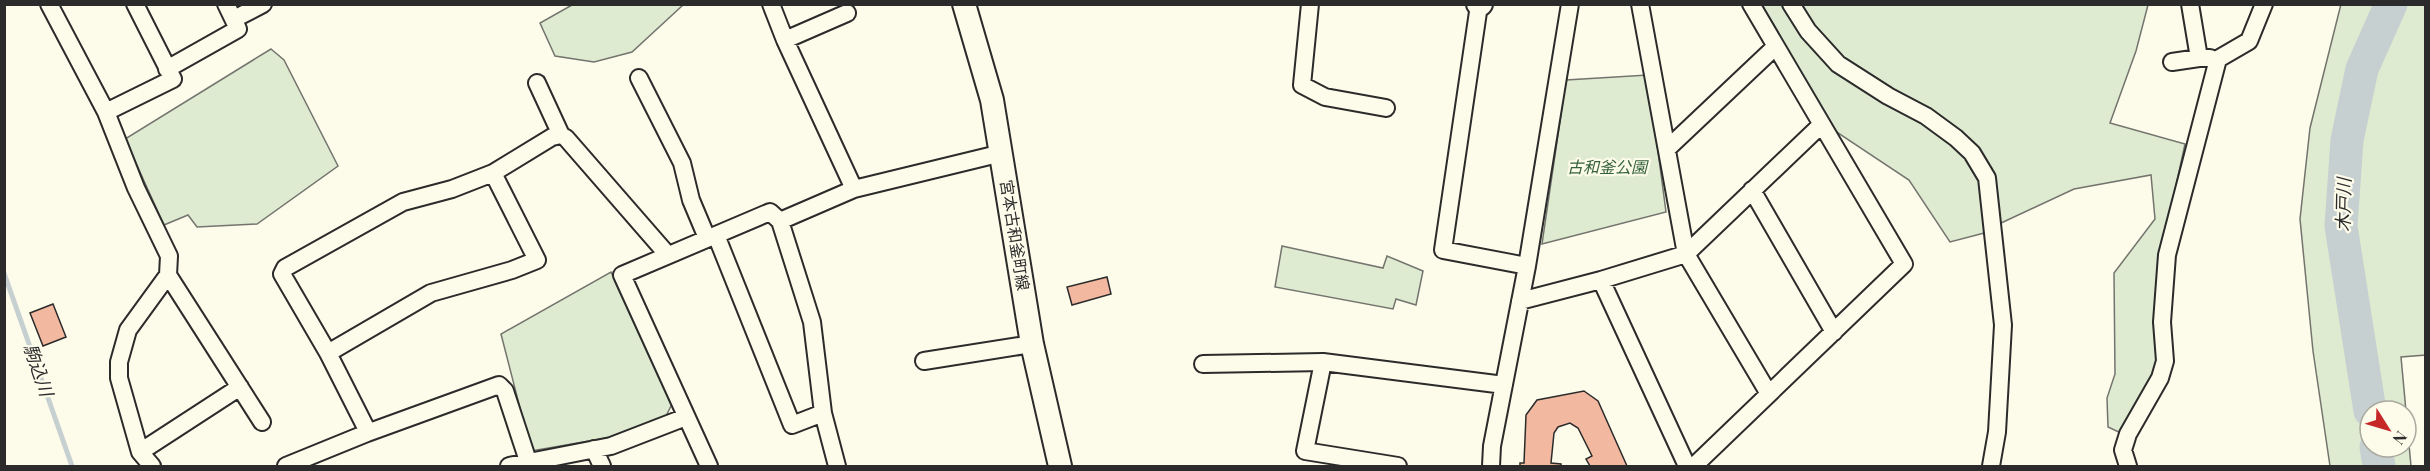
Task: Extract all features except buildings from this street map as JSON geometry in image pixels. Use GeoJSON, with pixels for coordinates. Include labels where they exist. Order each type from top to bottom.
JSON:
{"type":"FeatureCollection","features":[{"type":"Feature","properties":{"kind":"street"},"geometry":{"type":"LineString","coordinates":[[49,4],[106,112],[136,188],[169,256],[168,275],[128,330],[119,362],[119,378],[140,452],[152,466]]}},
{"type":"Feature","properties":{"kind":"street"},"geometry":{"type":"LineString","coordinates":[[106,112],[173,79],[135,4]]}},
{"type":"Feature","properties":{"kind":"street"},"geometry":{"type":"LineString","coordinates":[[167,69],[238,29],[230,12],[263,4]]}},
{"type":"Feature","properties":{"kind":"street"},"geometry":{"type":"LineString","coordinates":[[771,4],[784,39],[854,189]]}},
{"type":"Feature","properties":{"kind":"street","name":"宮本古和釜町線"},"geometry":{"type":"LineString","coordinates":[[964,4],[992,100],[1032,344],[1060,466]]}},
{"type":"Feature","properties":{"kind":"street"},"geometry":{"type":"LineString","coordinates":[[1310,4],[1302,85],[1325,97],[1386,108]]}},
{"type":"Feature","properties":{"kind":"street"},"geometry":{"type":"LineString","coordinates":[[1491,466],[1492,446],[1527,266],[1570,4]]}},
{"type":"Feature","properties":{"kind":"street"},"geometry":{"type":"LineString","coordinates":[[1640,4],[1686,254],[1769,394]]}},
{"type":"Feature","properties":{"kind":"street"},"geometry":{"type":"LineString","coordinates":[[1694,466],[1904,264],[1751,4]]}},
{"type":"Feature","properties":{"kind":"street"},"geometry":{"type":"LineString","coordinates":[[1791,4],[1808,31],[1838,64],[1888,96],[1926,116],[1956,138],[1972,153],[1987,178],[2003,325],[1997,432],[1991,466]]}},
{"type":"Feature","properties":{"kind":"street"},"geometry":{"type":"LineString","coordinates":[[2190,4],[2199,58]]}},
{"type":"Feature","properties":{"kind":"street"},"geometry":{"type":"LineString","coordinates":[[2172,62],[2199,58],[2218,59],[2248,41],[2264,4]]}},
{"type":"Feature","properties":{"kind":"street"},"geometry":{"type":"LineString","coordinates":[[1479,5],[1443,250],[1527,266]]}},
{"type":"Feature","properties":{"kind":"street"},"geometry":{"type":"LineString","coordinates":[[784,39],[847,13]]}},
{"type":"Feature","properties":{"kind":"street"},"geometry":{"type":"LineString","coordinates":[[1667,149],[1775,47]]}},
{"type":"Feature","properties":{"kind":"street"},"geometry":{"type":"LineString","coordinates":[[2128,466],[2122,450],[2128,434],[2160,378],[2165,361],[2162,322],[2167,255],[2218,59]]}},
{"type":"Feature","properties":{"kind":"street"},"geometry":{"type":"LineString","coordinates":[[639,78],[682,163],[691,200],[711,237],[792,425],[823,413]]}},
{"type":"Feature","properties":{"kind":"street"},"geometry":{"type":"LineString","coordinates":[[537,83],[561,135],[667,254]]}},
{"type":"Feature","properties":{"kind":"street"},"geometry":{"type":"LineString","coordinates":[[1521,300],[1601,280],[1686,254],[1821,125]]}},
{"type":"Feature","properties":{"kind":"street"},"geometry":{"type":"LineString","coordinates":[[367,433],[328,354],[282,274],[285,268],[403,202],[452,189],[493,173],[552,137],[561,135]]}},
{"type":"Feature","properties":{"kind":"street"},"geometry":{"type":"LineString","coordinates":[[780,221],[854,189],[1002,153]]}},
{"type":"Feature","properties":{"kind":"street"},"geometry":{"type":"LineString","coordinates":[[328,354],[431,293],[512,270],[537,260],[493,173]]}},
{"type":"Feature","properties":{"kind":"street"},"geometry":{"type":"LineString","coordinates":[[1752,190],[1834,332]]}},
{"type":"Feature","properties":{"kind":"street"},"geometry":{"type":"LineString","coordinates":[[709,466],[622,275],[770,212],[780,221],[812,322],[823,413],[837,466]]}},
{"type":"Feature","properties":{"kind":"street"},"geometry":{"type":"LineString","coordinates":[[168,275],[262,422]]}},
{"type":"Feature","properties":{"kind":"street"},"geometry":{"type":"LineString","coordinates":[[1601,280],[1687,466]]}},
{"type":"Feature","properties":{"kind":"street"},"geometry":{"type":"LineString","coordinates":[[924,361],[1032,344]]}},
{"type":"Feature","properties":{"kind":"street"},"geometry":{"type":"LineString","coordinates":[[1203,364],[1323,362],[1504,385]]}},
{"type":"Feature","properties":{"kind":"street"},"geometry":{"type":"LineString","coordinates":[[1323,362],[1305,451],[1398,466]]}},
{"type":"Feature","properties":{"kind":"street"},"geometry":{"type":"LineString","coordinates":[[286,466],[367,433],[499,385],[505,391],[528,461]]}},
{"type":"Feature","properties":{"kind":"street"},"geometry":{"type":"LineString","coordinates":[[140,452],[240,387]]}},
{"type":"Feature","properties":{"kind":"street"},"geometry":{"type":"LineString","coordinates":[[509,466],[611,446],[686,417]]}},
{"type":"Feature","properties":{"kind":"street"},"geometry":{"type":"LineString","coordinates":[[594,449],[602,466]]}},
{"type":"Feature","properties":{"kind":"green space"},"geometry":{"type":"Polygon","coordinates":[[[2341,4],[2378,5],[2358,49],[2337,127],[2332,259],[2353,340],[2362,399],[2358,399],[2358,459],[2372,459],[2373,466],[2330,466],[2313,351],[2300,219],[2310,128],[2341,4]]]}},
{"type":"Feature","properties":{"kind":"green space"},"geometry":{"type":"Polygon","coordinates":[[[572,5],[683,5],[632,52],[594,62],[555,56],[540,23],[572,5]]]}},
{"type":"Feature","properties":{"kind":"green space"},"geometry":{"type":"Polygon","coordinates":[[[1762,5],[2148,5],[2136,51],[2110,123],[2185,144],[2161,255],[2162,362],[2123,434],[2108,427],[2107,398],[2115,374],[2114,273],[2155,219],[2151,175],[2074,189],[1999,224],[1988,232],[1950,242],[1909,180],[1835,131],[1762,5]]]}},
{"type":"Feature","properties":{"kind":"green space"},"geometry":{"type":"Polygon","coordinates":[[[2400,5],[2425,5],[2426,355],[2401,357],[2405,399],[2378,399],[2363,329],[2352,246],[2352,163],[2358,122],[2368,81],[2400,5]]]}},
{"type":"Feature","properties":{"kind":"green space"},"geometry":{"type":"Polygon","coordinates":[[[271,49],[284,60],[338,166],[257,224],[197,227],[188,215],[164,225],[125,139],[271,49]]]}},
{"type":"Feature","properties":{"kind":"green space","name":"古和釜公園"},"geometry":{"type":"Polygon","coordinates":[[[1648,75],[1666,212],[1542,244],[1566,80],[1648,75]]]}},
{"type":"Feature","properties":{"kind":"green space"},"geometry":{"type":"Polygon","coordinates":[[[1282,246],[1383,268],[1387,256],[1423,271],[1416,305],[1396,299],[1393,309],[1275,287],[1282,246]]]}},
{"type":"Feature","properties":{"kind":"green space"},"geometry":{"type":"Polygon","coordinates":[[[611,272],[672,404],[666,416],[607,438],[531,451],[501,334],[611,272]]]}},
{"type":"Feature","properties":{"kind":"green space"},"geometry":{"type":"Polygon","coordinates":[[[2388,459],[2410,459],[2411,466],[2389,466],[2388,459]]]}},
{"type":"Feature","properties":{"kind":"waterway","name":"木戸川"},"geometry":{"type":"LineString","coordinates":[[2368,399],[2341,226],[2347,140],[2362,69],[2391,4]]}},
{"type":"Feature","properties":{"kind":"waterway","name":"駒込川"},"geometry":{"type":"LineString","coordinates":[[4,273],[72,466]]}},
{"type":"Feature","properties":{"kind":"waterway","name":"木戸川"},"geometry":{"type":"LineString","coordinates":[[2378,459],[2379,466]]}}]}
